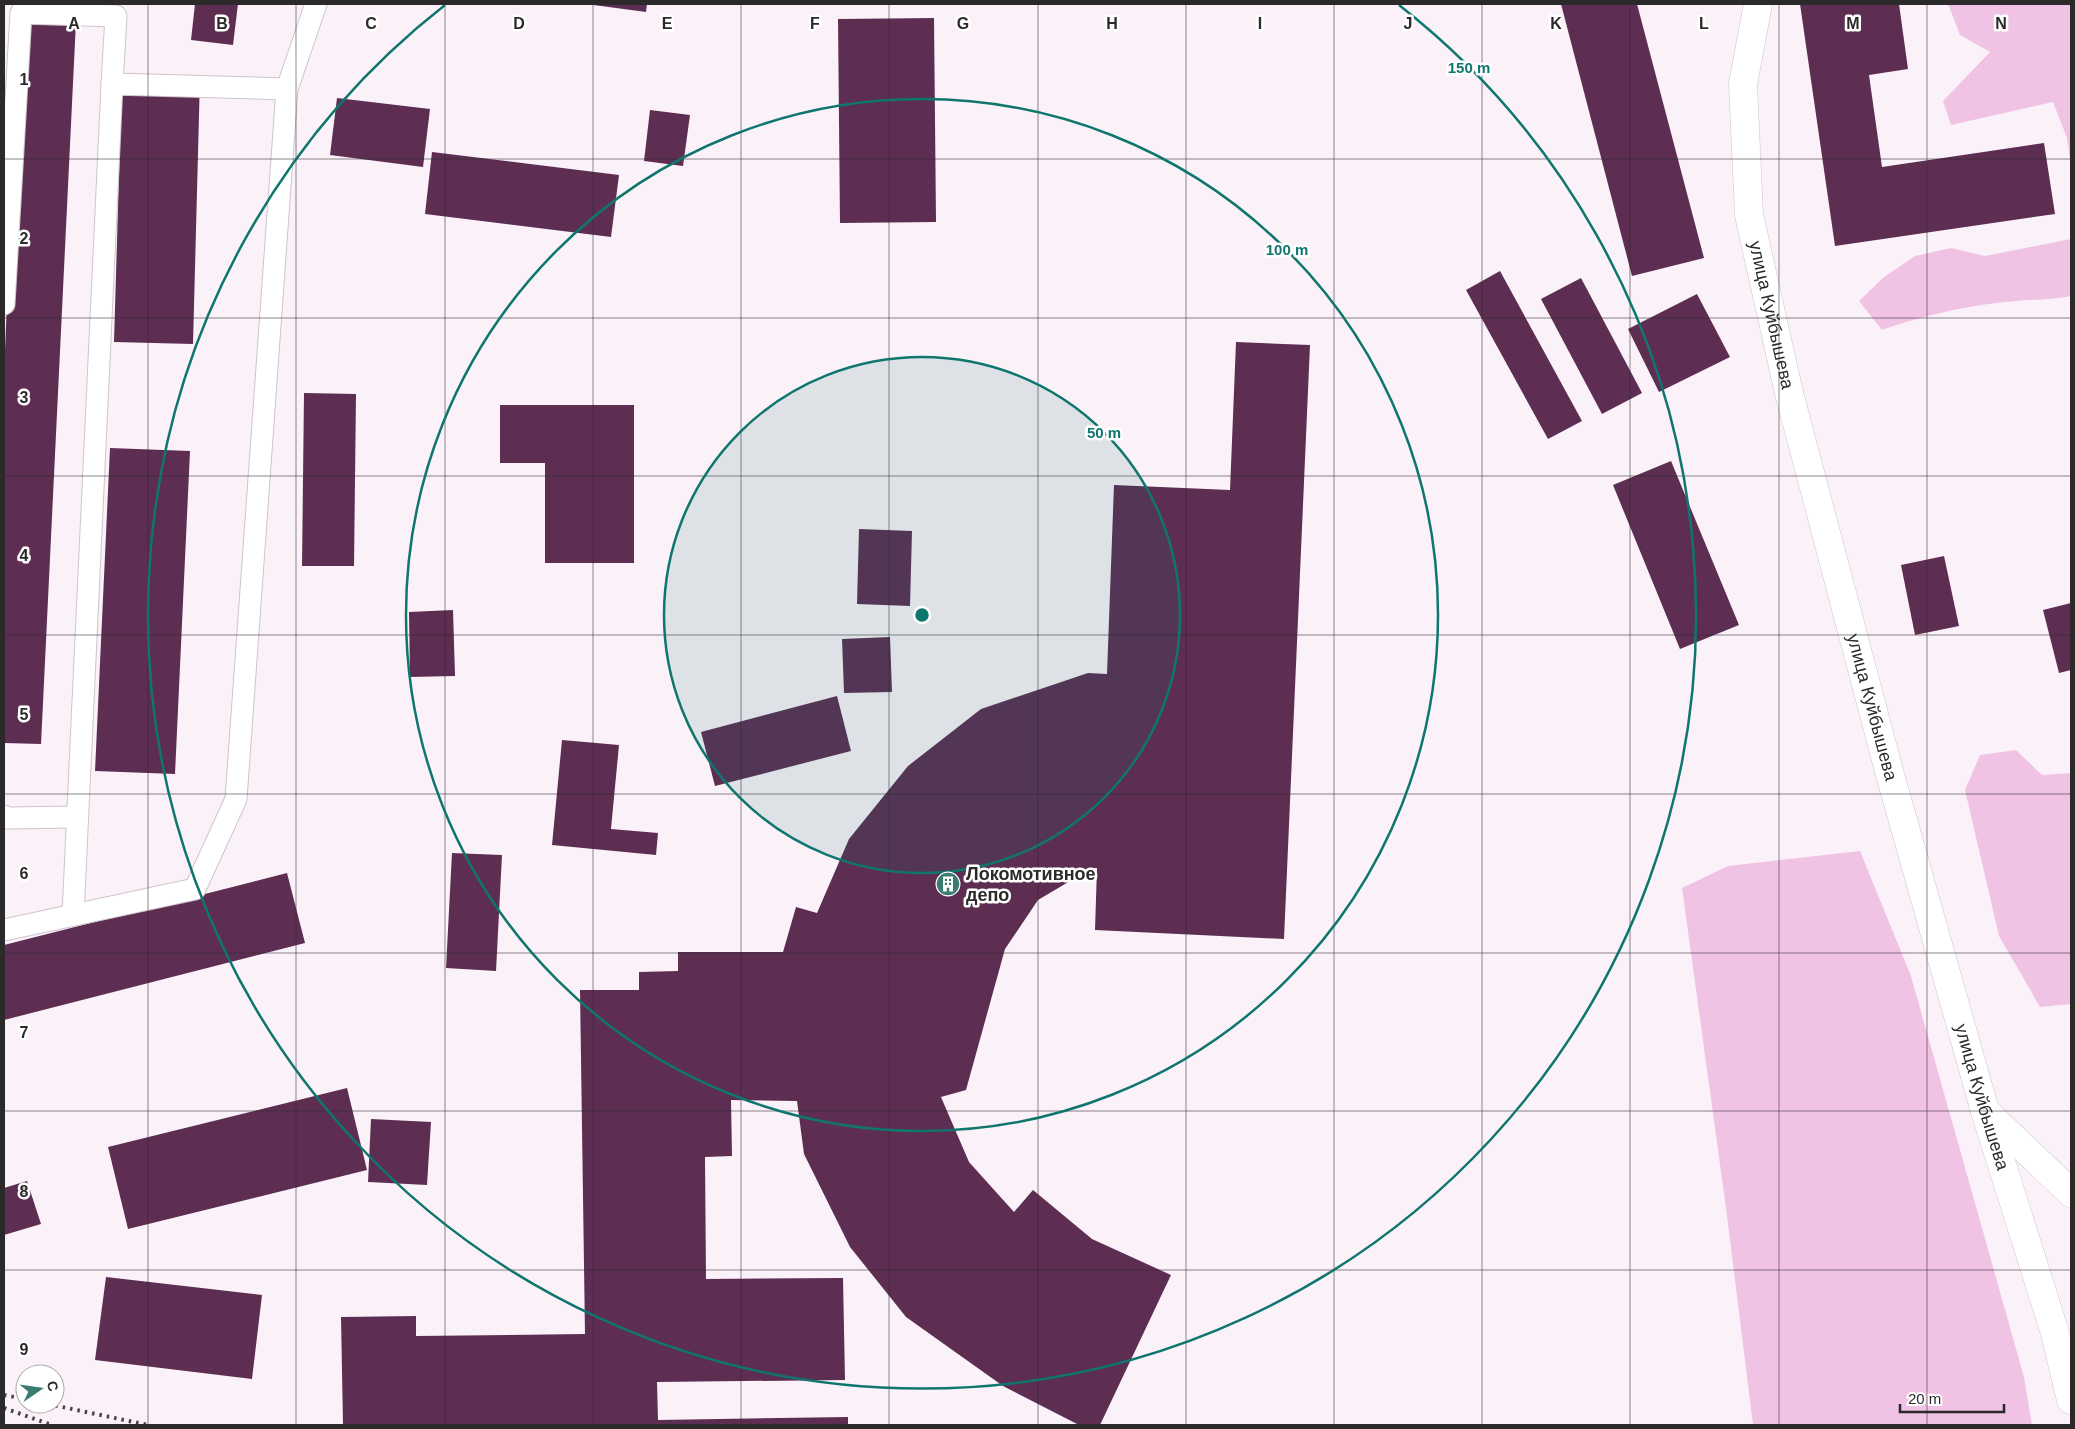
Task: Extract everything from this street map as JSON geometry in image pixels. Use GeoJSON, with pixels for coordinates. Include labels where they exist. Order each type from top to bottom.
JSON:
{"type":"FeatureCollection","features":[{"type":"Feature","properties":{"kind":"street","name":"улица Куйбышева"},"geometry":{"type":"LineString","coordinates":[[1758,4],[1743,84],[1749,215],[1789,393],[1889,771],[1985,1111],[2055,1333],[2071,1400]]}},
{"type":"Feature","properties":{"kind":"street"},"geometry":{"type":"LineString","coordinates":[[1985,1111],[2071,1193]]}},
{"type":"Feature","properties":{"kind":"lane"},"geometry":{"type":"LineString","coordinates":[[4,930],[195,889],[236,799],[287,89],[316,4]]}},
{"type":"Feature","properties":{"kind":"lane"},"geometry":{"type":"LineString","coordinates":[[4,304],[21,13],[116,16],[73,915]]}},
{"type":"Feature","properties":{"kind":"lane"},"geometry":{"type":"LineString","coordinates":[[112,84],[287,89]]}},
{"type":"Feature","properties":{"kind":"lane"},"geometry":{"type":"LineString","coordinates":[[4,816],[6,818],[77,817]]}},
{"type":"Feature","properties":{"kind":"shaded area"},"geometry":{"type":"Polygon","coordinates":[[[1948,4],[2071,4],[2071,166],[2067,138],[2053,102],[1951,125],[1943,101],[1990,52],[1960,35],[1948,4]]]}},
{"type":"Feature","properties":{"kind":"shaded area"},"geometry":{"type":"Polygon","coordinates":[[[2071,239],[2071,296],[2000,302],[1966,308],[1932,315],[1882,330],[1859,301],[1884,277],[1915,256],[1951,248],[1985,256],[2071,239]]]}},
{"type":"Feature","properties":{"kind":"shaded area"},"geometry":{"type":"Polygon","coordinates":[[[2016,750],[2042,775],[2071,773],[2071,1004],[2040,1007],[1999,936],[1965,790],[1980,755],[2016,750]]]}},
{"type":"Feature","properties":{"kind":"shaded area"},"geometry":{"type":"Polygon","coordinates":[[[1860,851],[1911,976],[2024,1377],[2032,1425],[1753,1425],[1726,1208],[1682,888],[1728,866],[1860,851]]]}},
{"type":"Feature","properties":{"kind":"building"},"geometry":{"type":"Polygon","coordinates":[[[195,4],[238,4],[233,45],[191,40],[195,4]]]}},
{"type":"Feature","properties":{"kind":"building"},"geometry":{"type":"Polygon","coordinates":[[[586,4],[647,4],[646,12],[586,4]]]}},
{"type":"Feature","properties":{"kind":"building"},"geometry":{"type":"Polygon","coordinates":[[[1561,4],[1637,4],[1704,258],[1632,276],[1561,4]]]}},
{"type":"Feature","properties":{"kind":"building"},"geometry":{"type":"Polygon","coordinates":[[[1800,4],[1899,4],[1908,69],[1869,75],[1882,167],[2044,143],[2055,214],[1835,246],[1800,4]]]}},
{"type":"Feature","properties":{"kind":"building"},"geometry":{"type":"Polygon","coordinates":[[[934,18],[936,222],[840,223],[838,19],[934,18]]]}},
{"type":"Feature","properties":{"kind":"building"},"geometry":{"type":"Polygon","coordinates":[[[19,19],[76,21],[41,744],[4,743],[4,373],[19,19]]]}},
{"type":"Feature","properties":{"kind":"building"},"geometry":{"type":"Polygon","coordinates":[[[122,75],[200,77],[193,344],[114,342],[122,75]]]}},
{"type":"Feature","properties":{"kind":"building"},"geometry":{"type":"Polygon","coordinates":[[[337,98],[430,109],[423,167],[330,155],[337,98]]]}},
{"type":"Feature","properties":{"kind":"building"},"geometry":{"type":"Polygon","coordinates":[[[650,110],[690,115],[683,166],[644,161],[650,110]]]}},
{"type":"Feature","properties":{"kind":"building"},"geometry":{"type":"Polygon","coordinates":[[[432,152],[619,175],[611,237],[425,214],[432,152]]]}},
{"type":"Feature","properties":{"kind":"building"},"geometry":{"type":"Polygon","coordinates":[[[1500,271],[1582,421],[1548,439],[1466,290],[1500,271]]]}},
{"type":"Feature","properties":{"kind":"building"},"geometry":{"type":"Polygon","coordinates":[[[1581,278],[1642,393],[1602,414],[1541,299],[1581,278]]]}},
{"type":"Feature","properties":{"kind":"building"},"geometry":{"type":"Polygon","coordinates":[[[1697,294],[1730,357],[1659,392],[1628,329],[1697,294]]]}},
{"type":"Feature","properties":{"kind":"building","name":"Локомотивное депо"},"geometry":{"type":"Polygon","coordinates":[[[1236,342],[1310,345],[1284,939],[1095,930],[1097,868],[1092,868],[1038,900],[1005,949],[966,1090],[941,1097],[969,1162],[1014,1212],[1033,1190],[1092,1239],[1171,1275],[1100,1425],[1079,1425],[1003,1386],[906,1317],[850,1247],[804,1154],[797,1101],[731,1100],[732,1156],[705,1157],[706,1279],[843,1278],[845,1380],[657,1382],[658,1420],[848,1417],[848,1425],[343,1425],[341,1317],[416,1316],[416,1336],[585,1334],[580,990],[639,990],[639,972],[678,971],[678,952],[783,952],[796,907],[817,913],[849,839],[908,766],[981,709],[1088,673],[1107,674],[1114,485],[1230,490],[1236,342]]]}},
{"type":"Feature","properties":{"kind":"building"},"geometry":{"type":"Polygon","coordinates":[[[304,393],[356,394],[354,566],[302,566],[304,393]]]}},
{"type":"Feature","properties":{"kind":"building"},"geometry":{"type":"Polygon","coordinates":[[[500,405],[634,405],[634,563],[545,563],[545,463],[500,463],[500,405]]]}},
{"type":"Feature","properties":{"kind":"building"},"geometry":{"type":"Polygon","coordinates":[[[110,448],[190,451],[175,774],[95,771],[110,448]]]}},
{"type":"Feature","properties":{"kind":"building"},"geometry":{"type":"Polygon","coordinates":[[[1671,461],[1739,625],[1680,649],[1613,485],[1671,461]]]}},
{"type":"Feature","properties":{"kind":"building"},"geometry":{"type":"Polygon","coordinates":[[[859,529],[912,531],[910,606],[857,604],[859,529]]]}},
{"type":"Feature","properties":{"kind":"building"},"geometry":{"type":"Polygon","coordinates":[[[1944,556],[1959,626],[1915,635],[1901,565],[1944,556]]]}},
{"type":"Feature","properties":{"kind":"building"},"geometry":{"type":"Polygon","coordinates":[[[2071,603],[2071,670],[2059,673],[2043,610],[2071,603]]]}},
{"type":"Feature","properties":{"kind":"building"},"geometry":{"type":"Polygon","coordinates":[[[453,610],[455,676],[410,677],[409,612],[453,610]]]}},
{"type":"Feature","properties":{"kind":"building"},"geometry":{"type":"Polygon","coordinates":[[[890,637],[892,692],[844,693],[842,639],[890,637]]]}},
{"type":"Feature","properties":{"kind":"building"},"geometry":{"type":"Polygon","coordinates":[[[837,696],[851,751],[715,786],[701,732],[837,696]]]}},
{"type":"Feature","properties":{"kind":"building"},"geometry":{"type":"Polygon","coordinates":[[[562,740],[619,745],[611,829],[658,833],[656,855],[552,845],[562,740]]]}},
{"type":"Feature","properties":{"kind":"building"},"geometry":{"type":"Polygon","coordinates":[[[452,853],[502,855],[496,971],[446,968],[452,853]]]}},
{"type":"Feature","properties":{"kind":"building"},"geometry":{"type":"Polygon","coordinates":[[[287,873],[305,943],[4,1020],[4,945],[287,873]]]}},
{"type":"Feature","properties":{"kind":"building"},"geometry":{"type":"Polygon","coordinates":[[[347,1088],[367,1170],[128,1229],[108,1147],[347,1088]]]}},
{"type":"Feature","properties":{"kind":"building"},"geometry":{"type":"Polygon","coordinates":[[[371,1119],[431,1122],[427,1185],[368,1182],[371,1119]]]}},
{"type":"Feature","properties":{"kind":"building"},"geometry":{"type":"Polygon","coordinates":[[[27,1181],[41,1224],[4,1235],[4,1188],[27,1181]]]}},
{"type":"Feature","properties":{"kind":"building"},"geometry":{"type":"Polygon","coordinates":[[[106,1277],[262,1295],[252,1379],[95,1360],[106,1277]]]}},
{"type":"Feature","properties":{"kind":"railway"},"geometry":{"type":"LineString","coordinates":[[4,1395],[15,1397]]}},
{"type":"Feature","properties":{"kind":"railway"},"geometry":{"type":"LineString","coordinates":[[4,1408],[52,1425]]}},
{"type":"Feature","properties":{"kind":"railway"},"geometry":{"type":"LineString","coordinates":[[65,1408],[148,1425]]}},
{"type":"Feature","properties":{"kind":"place","name":"Локомотивное депо"},"geometry":{"type":"Point","coordinates":[948,884]}}]}
